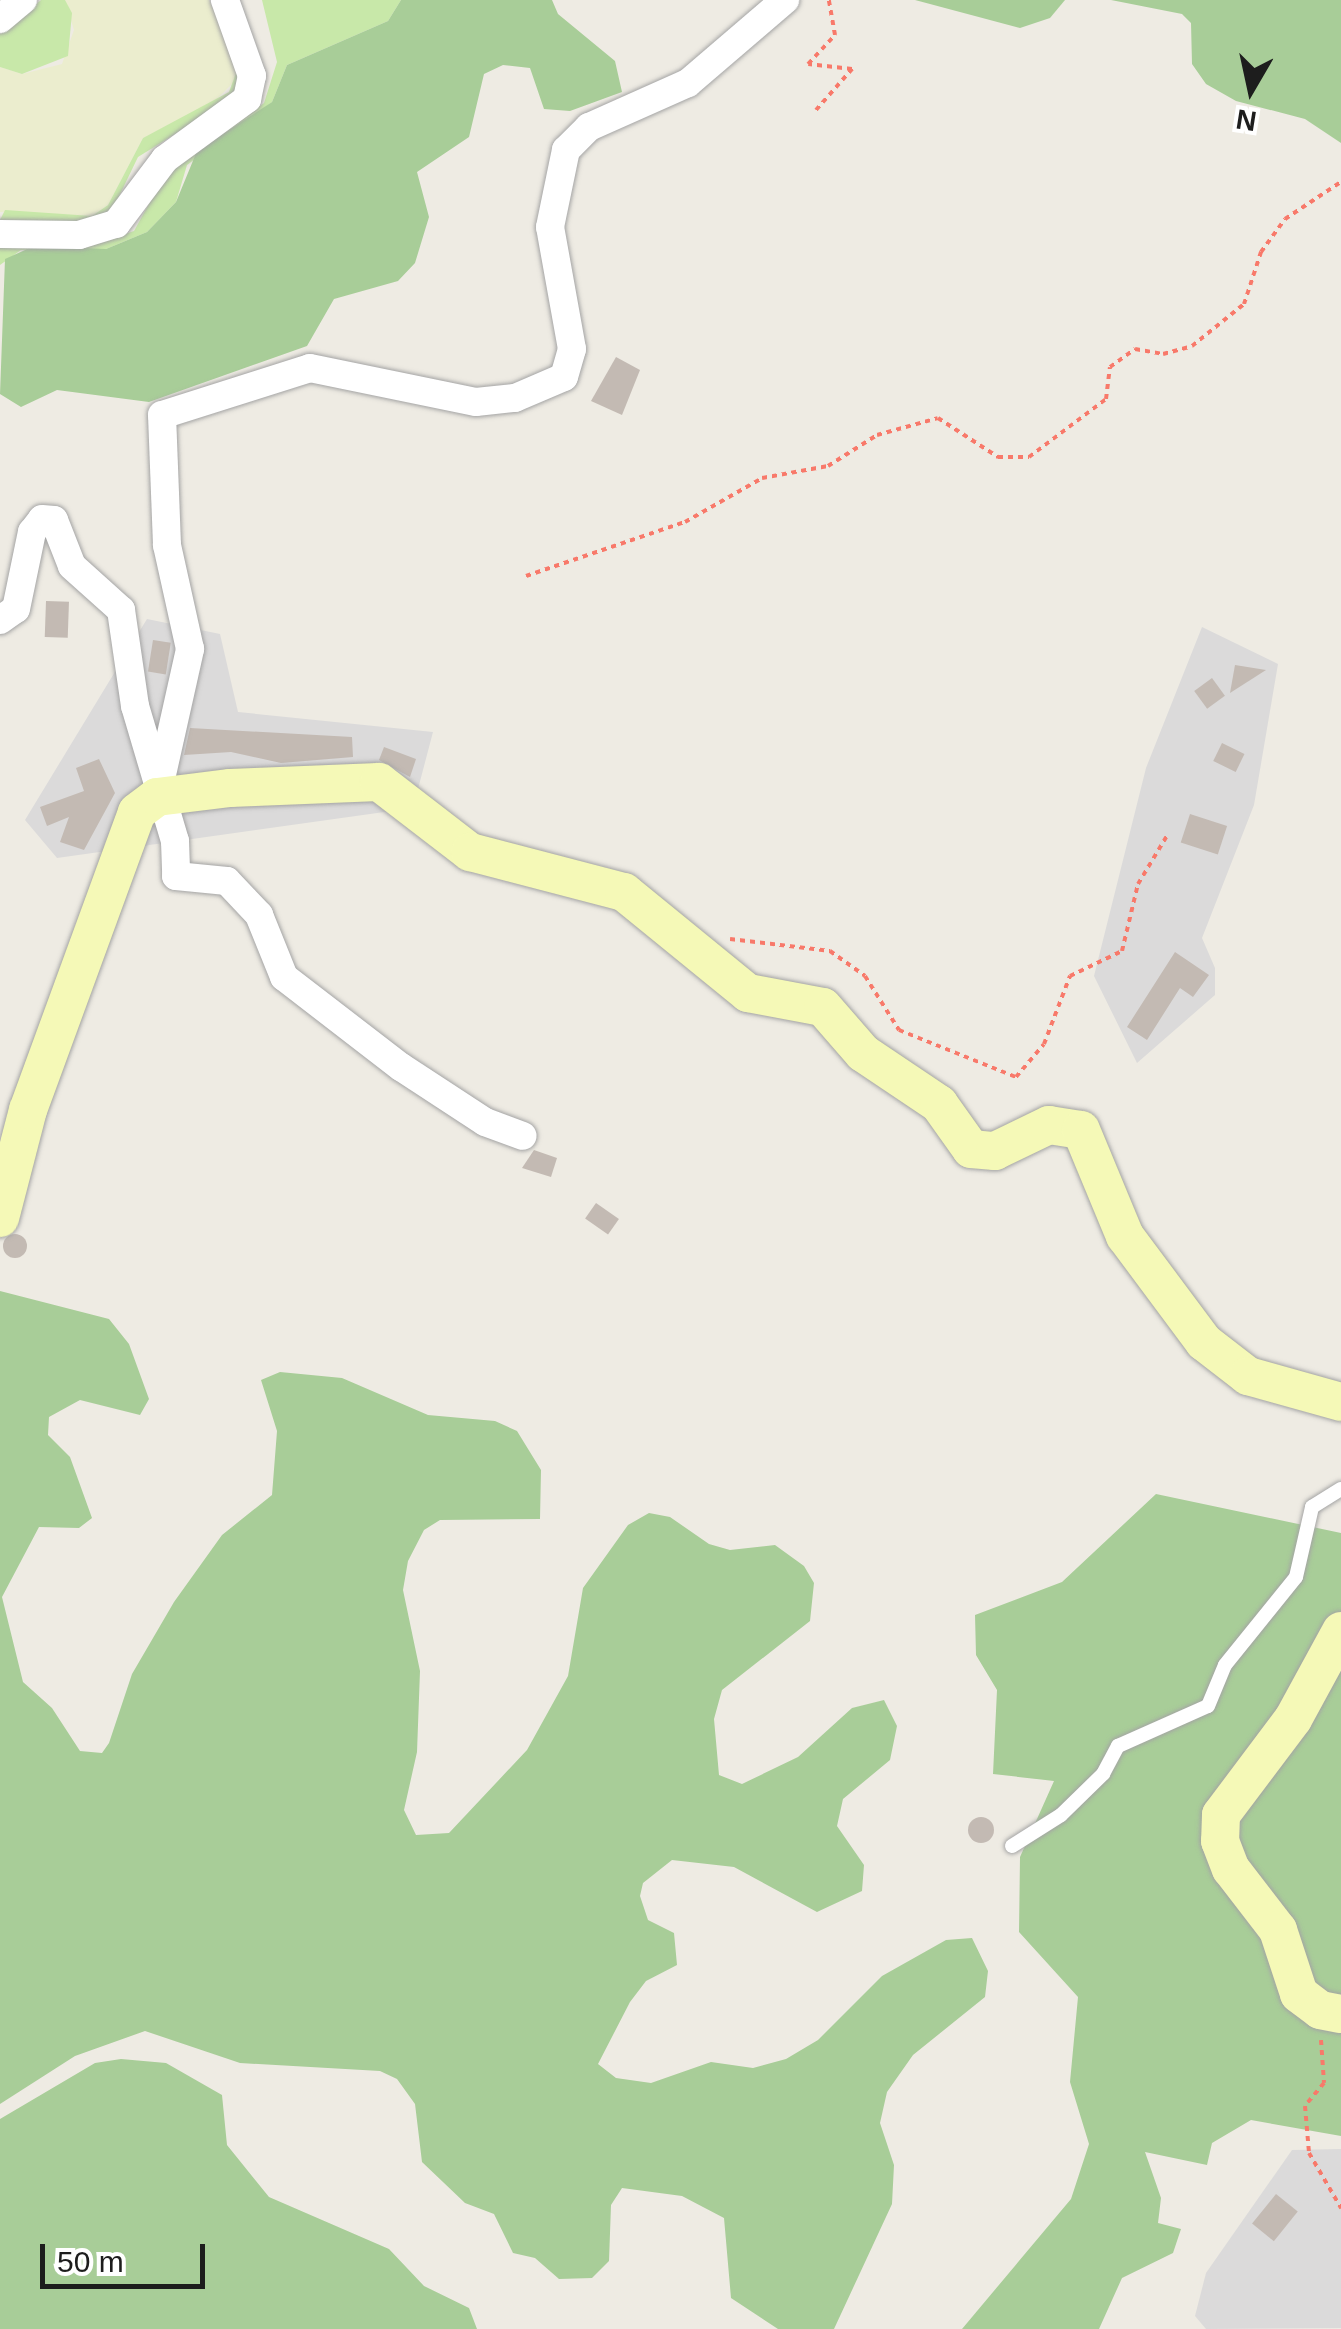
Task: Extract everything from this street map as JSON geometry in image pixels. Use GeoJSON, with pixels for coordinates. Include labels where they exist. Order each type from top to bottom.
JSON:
{"type":"FeatureCollection","features":[{"type":"Feature","properties":{"kind":"main road"},"geometry":{"type":"LineString","coordinates":[[0,1218],[28,1110],[124,836],[157,797],[379,782],[470,852],[624,892],[748,992],[823,1008],[863,1053],[939,1104],[971,1150],[995,1152],[1049,1125],[1081,1130],[1125,1236],[1204,1342],[1248,1376],[1341,1402]]}},
{"type":"Feature","properties":{"kind":"main road"},"geometry":{"type":"LineString","coordinates":[[1330,2012],[1298,1994],[1265,1905],[1231,1869],[1221,1816],[1293,1719],[1341,1632]]}},
{"type":"Feature","properties":{"kind":"street"},"geometry":{"type":"LineString","coordinates":[[0,19],[23,0]]}},
{"type":"Feature","properties":{"kind":"street"},"geometry":{"type":"LineString","coordinates":[[0,234],[79,235],[116,224],[165,159],[247,99],[252,76],[225,0]]}},
{"type":"Feature","properties":{"kind":"street"},"geometry":{"type":"LineString","coordinates":[[157,797],[190,649],[167,546],[162,415],[310,368],[339,368],[476,402],[514,398],[564,377],[572,349],[550,227],[566,150],[589,127],[688,83],[785,0]]}},
{"type":"Feature","properties":{"kind":"street"},"geometry":{"type":"LineString","coordinates":[[0,620],[16,609],[32,532],[42,519],[54,520],[72,566],[121,610],[157,797],[175,841],[176,876],[227,882],[259,916],[284,977],[401,1067],[485,1122],[523,1136]]}},
{"type":"Feature","properties":{"kind":"lane"},"geometry":{"type":"LineString","coordinates":[[1012,1846],[1061,1815],[1103,1774],[1118,1746],[1208,1706],[1225,1665],[1296,1577],[1312,1506],[1341,1490]]}},
{"type":"Feature","properties":{"kind":"path"},"geometry":{"type":"LineString","coordinates":[[816,110],[852,69],[808,64],[834,35],[829,0]]}},
{"type":"Feature","properties":{"kind":"path"},"geometry":{"type":"LineString","coordinates":[[526,576],[685,522],[762,478],[828,466],[877,436],[938,418],[998,456],[1029,457],[1106,400],[1110,367],[1136,348],[1164,354],[1192,346],[1244,304],[1261,252],[1285,219],[1341,182]]}},
{"type":"Feature","properties":{"kind":"path"},"geometry":{"type":"LineString","coordinates":[[724,938],[830,950],[865,976],[899,1030],[1016,1077],[1044,1044],[1070,976],[1122,951],[1132,934],[1138,884],[1168,834]]}},
{"type":"Feature","properties":{"kind":"path"},"geometry":{"type":"LineString","coordinates":[[1330,2012],[1324,2083],[1305,2106],[1309,2153],[1341,2208]]}},
{"type":"Feature","properties":{"kind":"shaded area"},"geometry":{"type":"Polygon","coordinates":[[[147,619],[220,634],[238,712],[433,732],[413,808],[57,858],[25,820],[147,619]]]}},
{"type":"Feature","properties":{"kind":"shaded area"},"geometry":{"type":"Polygon","coordinates":[[[1202,627],[1278,664],[1254,805],[1202,938],[1215,968],[1215,995],[1137,1063],[1094,976],[1146,768],[1202,627]]]}},
{"type":"Feature","properties":{"kind":"shaded area"},"geometry":{"type":"Polygon","coordinates":[[[1341,2149],[1341,2328],[1206,2329],[1195,2316],[1206,2273],[1292,2150],[1341,2149]]]}},
{"type":"Feature","properties":{"kind":"green space"},"geometry":{"type":"Polygon","coordinates":[[[41,0],[65,0],[72,13],[68,56],[22,74],[0,67],[0,34],[41,0]]]}},
{"type":"Feature","properties":{"kind":"green space"},"geometry":{"type":"Polygon","coordinates":[[[65,0],[209,0],[239,65],[237,79],[213,103],[143,138],[108,205],[92,216],[0,212],[0,67],[22,74],[62,64],[74,30],[65,0]]]}},
{"type":"Feature","properties":{"kind":"green space"},"geometry":{"type":"Polygon","coordinates":[[[262,0],[401,0],[388,21],[287,65],[272,102],[187,165],[176,202],[147,232],[106,249],[21,250],[0,265],[0,248],[14,244],[98,243],[134,231],[166,173],[264,103],[277,62],[262,0]]]}},
{"type":"Feature","properties":{"kind":"green space"},"geometry":{"type":"Polygon","coordinates":[[[401,0],[552,0],[558,14],[615,61],[622,92],[570,111],[544,109],[530,68],[503,65],[484,74],[469,137],[417,172],[429,217],[415,263],[398,281],[334,299],[307,346],[149,402],[57,390],[21,407],[0,394],[5,259],[34,246],[106,249],[147,232],[176,202],[197,151],[272,102],[287,65],[388,21],[401,0]]]}},
{"type":"Feature","properties":{"kind":"green space"},"geometry":{"type":"Polygon","coordinates":[[[915,0],[1065,0],[1050,18],[1020,28],[915,0]]]}},
{"type":"Feature","properties":{"kind":"green space"},"geometry":{"type":"Polygon","coordinates":[[[1111,0],[1341,0],[1341,143],[1305,119],[1236,101],[1206,84],[1192,64],[1191,23],[1182,14],[1111,0]]]}},
{"type":"Feature","properties":{"kind":"green space"},"geometry":{"type":"Polygon","coordinates":[[[239,65],[243,82],[230,100],[138,157],[109,217],[69,229],[0,220],[5,210],[92,216],[108,205],[143,138],[229,92],[239,65]]]}},
{"type":"Feature","properties":{"kind":"green space"},"geometry":{"type":"Polygon","coordinates":[[[0,1291],[109,1319],[129,1344],[149,1399],[140,1415],[80,1400],[49,1417],[48,1435],[70,1457],[92,1518],[79,1528],[39,1527],[2,1597],[23,1682],[52,1708],[80,1751],[102,1753],[132,1674],[174,1602],[222,1535],[272,1495],[277,1431],[261,1380],[280,1372],[342,1378],[428,1415],[495,1421],[517,1431],[541,1470],[540,1519],[440,1520],[424,1530],[408,1561],[403,1590],[420,1671],[417,1752],[404,1810],[416,1835],[449,1833],[527,1750],[568,1676],[583,1588],[628,1525],[649,1513],[670,1517],[709,1544],[730,1550],[775,1545],[804,1566],[814,1583],[810,1621],[722,1690],[714,1719],[719,1775],[742,1784],[798,1757],[852,1708],[884,1700],[897,1726],[890,1760],[843,1799],[837,1826],[864,1865],[862,1891],[817,1912],[734,1867],[672,1860],[643,1883],[640,1896],[648,1920],[674,1933],[677,1965],[646,1981],[630,2002],[598,2064],[616,2078],[651,2083],[711,2062],[753,2068],[786,2059],[818,2040],[882,1976],[946,1940],[972,1938],[988,1971],[985,1997],[913,2055],[887,2092],[880,2123],[894,2165],[892,2204],[834,2329],[778,2329],[731,2298],[724,2218],[682,2196],[622,2188],[611,2205],[609,2261],[592,2278],[559,2279],[535,2258],[513,2253],[494,2214],[465,2203],[422,2162],[415,2104],[397,2079],[380,2071],[240,2063],[145,2031],[75,2056],[0,2104],[0,1291]]]}},
{"type":"Feature","properties":{"kind":"green space"},"geometry":{"type":"Polygon","coordinates":[[[1156,1494],[1341,1533],[1341,2136],[1251,2120],[1212,2143],[1207,2165],[1145,2152],[1161,2198],[1158,2223],[1181,2229],[1173,2253],[1122,2278],[1099,2329],[962,2329],[1071,2199],[1089,2144],[1070,2082],[1078,1997],[1019,1932],[1020,1857],[1054,1781],[993,1774],[997,1690],[976,1655],[975,1615],[1062,1582],[1156,1494]]]}},
{"type":"Feature","properties":{"kind":"green space"},"geometry":{"type":"Polygon","coordinates":[[[121,2059],[166,2063],[222,2095],[227,2145],[269,2197],[389,2249],[424,2286],[469,2308],[477,2329],[0,2329],[0,2119],[95,2063],[121,2059]]]}},
{"type":"Feature","properties":{"kind":"building"},"geometry":{"type":"Polygon","coordinates":[[[616,357],[640,370],[622,415],[591,401],[616,357]]]}},
{"type":"Feature","properties":{"kind":"building"},"geometry":{"type":"Polygon","coordinates":[[[46,601],[69,602],[68,638],[45,637],[46,601]]]}},
{"type":"Feature","properties":{"kind":"building"},"geometry":{"type":"Polygon","coordinates":[[[153,640],[171,643],[166,674],[148,672],[153,640]]]}},
{"type":"Feature","properties":{"kind":"building"},"geometry":{"type":"Polygon","coordinates":[[[1235,665],[1266,670],[1230,693],[1235,665]]]}},
{"type":"Feature","properties":{"kind":"building"},"geometry":{"type":"Polygon","coordinates":[[[1212,678],[1225,696],[1207,709],[1194,691],[1212,678]]]}},
{"type":"Feature","properties":{"kind":"building"},"geometry":{"type":"Polygon","coordinates":[[[190,728],[352,737],[353,757],[281,763],[231,752],[184,755],[190,728]]]}},
{"type":"Feature","properties":{"kind":"building"},"geometry":{"type":"Polygon","coordinates":[[[1222,743],[1244,754],[1236,772],[1213,761],[1222,743]]]}},
{"type":"Feature","properties":{"kind":"building"},"geometry":{"type":"Polygon","coordinates":[[[384,747],[416,759],[410,777],[379,760],[384,747]]]}},
{"type":"Feature","properties":{"kind":"building"},"geometry":{"type":"Polygon","coordinates":[[[99,759],[115,793],[84,850],[60,842],[69,817],[47,826],[40,807],[84,791],[76,768],[99,759]]]}},
{"type":"Feature","properties":{"kind":"building"},"geometry":{"type":"Polygon","coordinates":[[[1190,814],[1227,826],[1218,855],[1181,843],[1190,814]]]}},
{"type":"Feature","properties":{"kind":"building"},"geometry":{"type":"Polygon","coordinates":[[[1175,952],[1209,975],[1193,997],[1180,988],[1147,1040],[1127,1027],[1175,952]]]}},
{"type":"Feature","properties":{"kind":"building"},"geometry":{"type":"Polygon","coordinates":[[[534,1150],[557,1158],[551,1177],[522,1168],[534,1150]]]}},
{"type":"Feature","properties":{"kind":"building"},"geometry":{"type":"Polygon","coordinates":[[[596,1203],[619,1219],[608,1235],[585,1219],[596,1203]]]}},
{"type":"Feature","properties":{"kind":"building"},"geometry":{"type":"Polygon","coordinates":[[[15,1234],[24,1237],[24,1255],[15,1258],[6,1255],[3,1246],[6,1237],[15,1234]]]}},
{"type":"Feature","properties":{"kind":"building"},"geometry":{"type":"Polygon","coordinates":[[[981,1817],[990,1821],[994,1830],[990,1839],[981,1843],[972,1839],[968,1830],[972,1821],[981,1817]]]}},
{"type":"Feature","properties":{"kind":"building"},"geometry":{"type":"Polygon","coordinates":[[[1276,2194],[1298,2212],[1274,2241],[1252,2224],[1276,2194]]]}}]}
